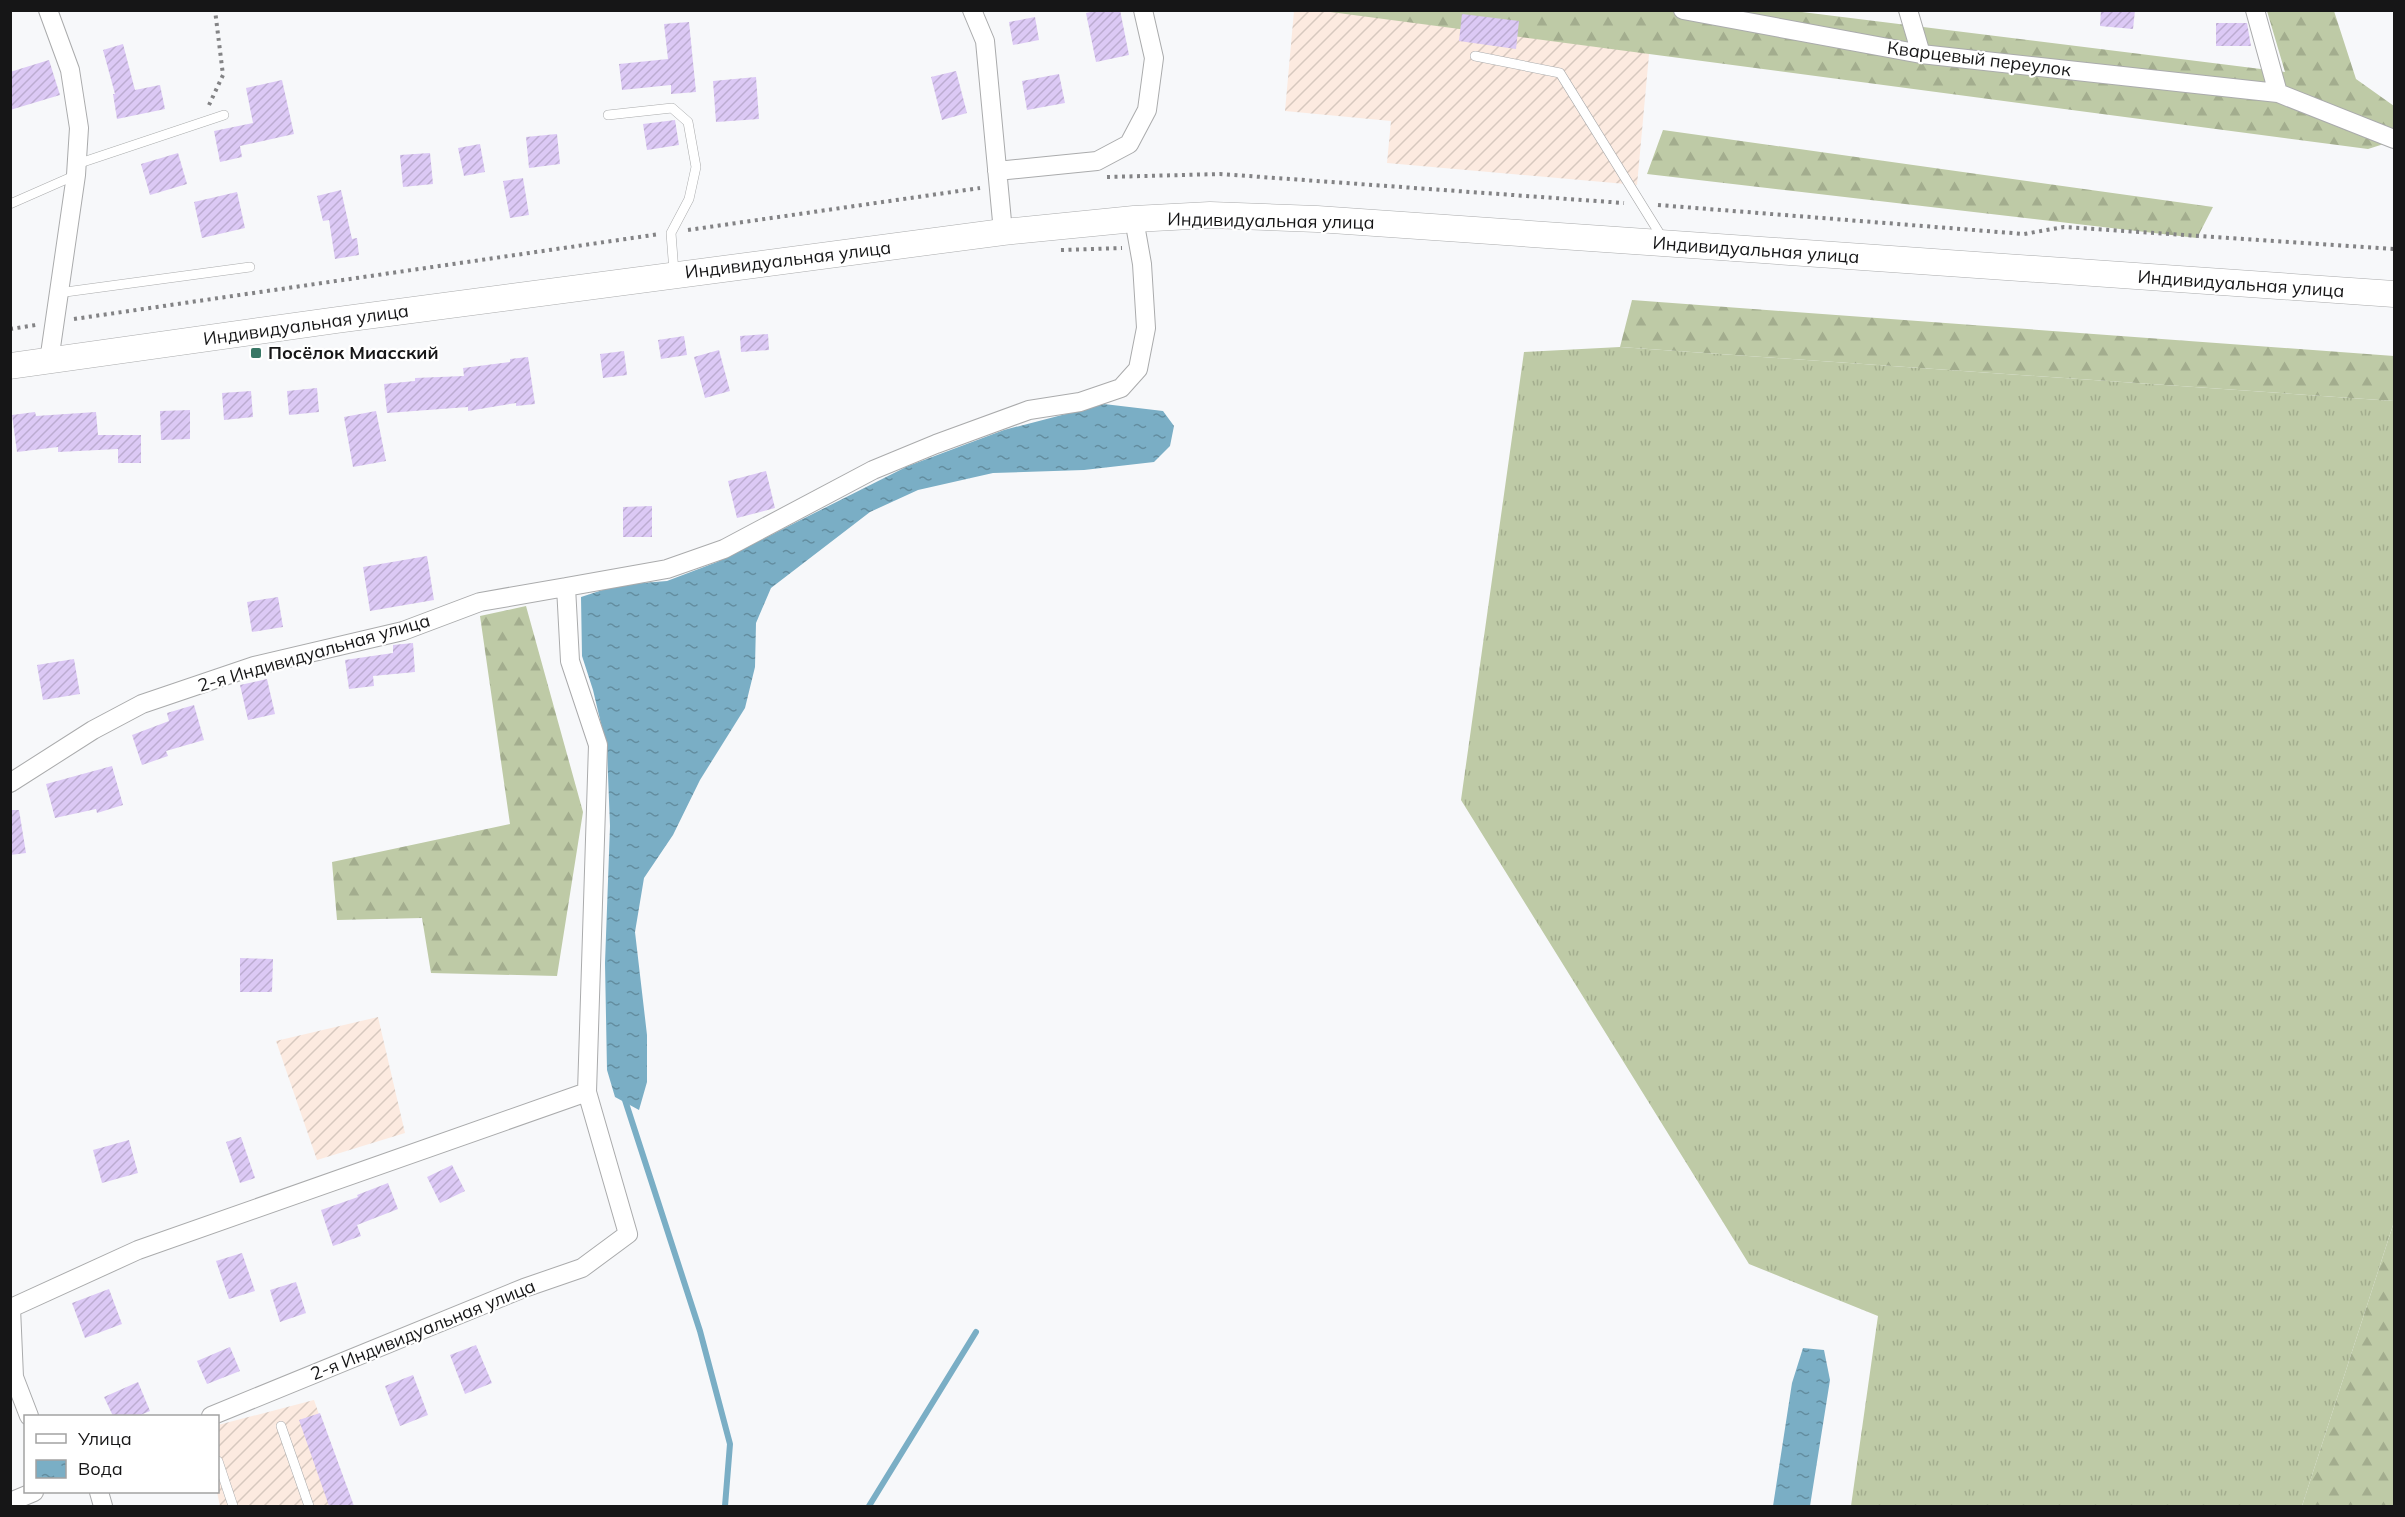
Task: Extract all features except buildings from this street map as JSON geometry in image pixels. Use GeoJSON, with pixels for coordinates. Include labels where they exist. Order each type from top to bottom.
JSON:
{"type":"FeatureCollection","features":[{"type":"Feature","properties":{"kind":"main road","name":"Индивидуальная улица"},"geometry":{"type":"LineString","coordinates":[[10,366],[1003,232],[1134,219],[1210,215],[1317,219],[2394,294]]}},
{"type":"Feature","properties":{"kind":"street"},"geometry":{"type":"LineString","coordinates":[[48,10],[70,70],[80,128],[49,360]]}},
{"type":"Feature","properties":{"kind":"street"},"geometry":{"type":"LineString","coordinates":[[972,10],[984,41],[1003,232]]}},
{"type":"Feature","properties":{"kind":"street"},"geometry":{"type":"LineString","coordinates":[[998,178],[1097,161],[1129,144],[1147,110],[1154,58],[1143,10]]}},
{"type":"Feature","properties":{"kind":"street","name":"Кварцевый переулок"},"geometry":{"type":"LineString","coordinates":[[1683,10],[1921,54],[2278,93],[2394,139]]}},
{"type":"Feature","properties":{"kind":"street"},"geometry":{"type":"LineString","coordinates":[[1908,10],[1921,54]]}},
{"type":"Feature","properties":{"kind":"street"},"geometry":{"type":"LineString","coordinates":[[2255,10],[2278,93]]}},
{"type":"Feature","properties":{"kind":"street","name":"2-я Индивидуальная улица"},"geometry":{"type":"LineString","coordinates":[[10,783],[93,729],[142,704],[254,666],[403,631],[480,602],[667,569],[724,549],[873,470],[936,444],[1029,410],[1080,402],[1121,388],[1138,369],[1146,328],[1142,264],[1134,219]]}},
{"type":"Feature","properties":{"kind":"street"},"geometry":{"type":"LineString","coordinates":[[29,1415],[12,1376],[11,1308],[138,1250],[587,1092],[598,745],[570,661],[566,587]]}},
{"type":"Feature","properties":{"kind":"street","name":"2-я Индивидуальная улица"},"geometry":{"type":"LineString","coordinates":[[213,1415],[513,1293],[582,1268],[628,1234],[587,1092]]}},
{"type":"Feature","properties":{"kind":"street"},"geometry":{"type":"LineString","coordinates":[[10,1502],[30,1493]]}},
{"type":"Feature","properties":{"kind":"lane"},"geometry":{"type":"LineString","coordinates":[[1476,56],[1560,73],[1666,243]]}},
{"type":"Feature","properties":{"kind":"lane"},"geometry":{"type":"LineString","coordinates":[[608,115],[672,108],[688,123],[696,167],[689,199],[671,232],[675,275]]}},
{"type":"Feature","properties":{"kind":"lane"},"geometry":{"type":"LineString","coordinates":[[10,204],[76,170],[224,115]]}},
{"type":"Feature","properties":{"kind":"lane"},"geometry":{"type":"LineString","coordinates":[[58,293],[250,267]]}},
{"type":"Feature","properties":{"kind":"lane"},"geometry":{"type":"LineString","coordinates":[[281,1426],[309,1506]]}},
{"type":"Feature","properties":{"kind":"lane"},"geometry":{"type":"LineString","coordinates":[[219,1464],[233,1506]]}},
{"type":"Feature","properties":{"kind":"path"},"geometry":{"type":"LineString","coordinates":[[202,122],[223,75],[215,10]]}},
{"type":"Feature","properties":{"kind":"path"},"geometry":{"type":"LineString","coordinates":[[1106,177],[1220,174],[2024,234],[2064,227],[2394,249]]}},
{"type":"Feature","properties":{"kind":"path"},"geometry":{"type":"LineString","coordinates":[[10,329],[671,232],[998,178]]}},
{"type":"Feature","properties":{"kind":"shaded area"},"geometry":{"type":"Polygon","coordinates":[[[1513,10],[1652,22],[1637,185],[1387,163],[1391,121],[1285,111],[1294,11],[1513,10]]]}},
{"type":"Feature","properties":{"kind":"shaded area"},"geometry":{"type":"Polygon","coordinates":[[[378,1017],[405,1133],[317,1160],[276,1041],[378,1017]]]}},
{"type":"Feature","properties":{"kind":"shaded area"},"geometry":{"type":"Polygon","coordinates":[[[314,1400],[351,1506],[220,1506],[217,1493],[219,1425],[314,1400]]]}},
{"type":"Feature","properties":{"kind":"green space"},"geometry":{"type":"Polygon","coordinates":[[[1323,11],[1794,11],[2285,72],[2267,11],[2334,11],[2356,79],[2394,106],[2394,128],[2390,142],[2368,149],[1323,11]]]}},
{"type":"Feature","properties":{"kind":"green space"},"geometry":{"type":"Polygon","coordinates":[[[1663,130],[2213,207],[2197,238],[1647,174],[1663,130]]]}},
{"type":"Feature","properties":{"kind":"green space"},"geometry":{"type":"Polygon","coordinates":[[[1632,300],[2394,356],[2394,401],[1620,347],[1632,300]]]}},
{"type":"Feature","properties":{"kind":"green space"},"geometry":{"type":"Polygon","coordinates":[[[1620,347],[2394,401],[2394,1222],[2302,1506],[1851,1506],[1878,1316],[1749,1264],[1461,800],[1524,352],[1620,347]]]}},
{"type":"Feature","properties":{"kind":"green space"},"geometry":{"type":"Polygon","coordinates":[[[526,606],[583,812],[557,976],[431,973],[422,918],[337,920],[332,862],[510,824],[480,616],[526,606]]]}},
{"type":"Feature","properties":{"kind":"green space"},"geometry":{"type":"Polygon","coordinates":[[[2394,1222],[2393,1506],[2302,1506],[2394,1222]]]}},
{"type":"Feature","properties":{"kind":"water"},"geometry":{"type":"Polygon","coordinates":[[[1104,404],[1163,411],[1174,426],[1170,446],[1154,462],[1084,470],[993,473],[918,490],[870,512],[771,588],[756,623],[755,667],[745,708],[700,780],[673,835],[644,878],[635,932],[647,1035],[647,1082],[639,1110],[615,1097],[607,1070],[605,963],[610,826],[607,749],[582,656],[581,597],[618,585],[667,581],[717,562],[908,466],[1004,430],[1104,404]]]}},
{"type":"Feature","properties":{"kind":"water"},"geometry":{"type":"Polygon","coordinates":[[[1803,1348],[1824,1350],[1830,1380],[1810,1506],[1773,1506],[1792,1383],[1803,1348]]]}},
{"type":"Feature","properties":{"kind":"waterway"},"geometry":{"type":"LineString","coordinates":[[624,1097],[700,1331],[730,1444],[725,1506]]}},
{"type":"Feature","properties":{"kind":"waterway"},"geometry":{"type":"LineString","coordinates":[[869,1506],[976,1332]]}},
{"type":"Feature","properties":{"kind":"place","name":"Посёлок Миасский"},"geometry":{"type":"Point","coordinates":[256,353]}}]}
